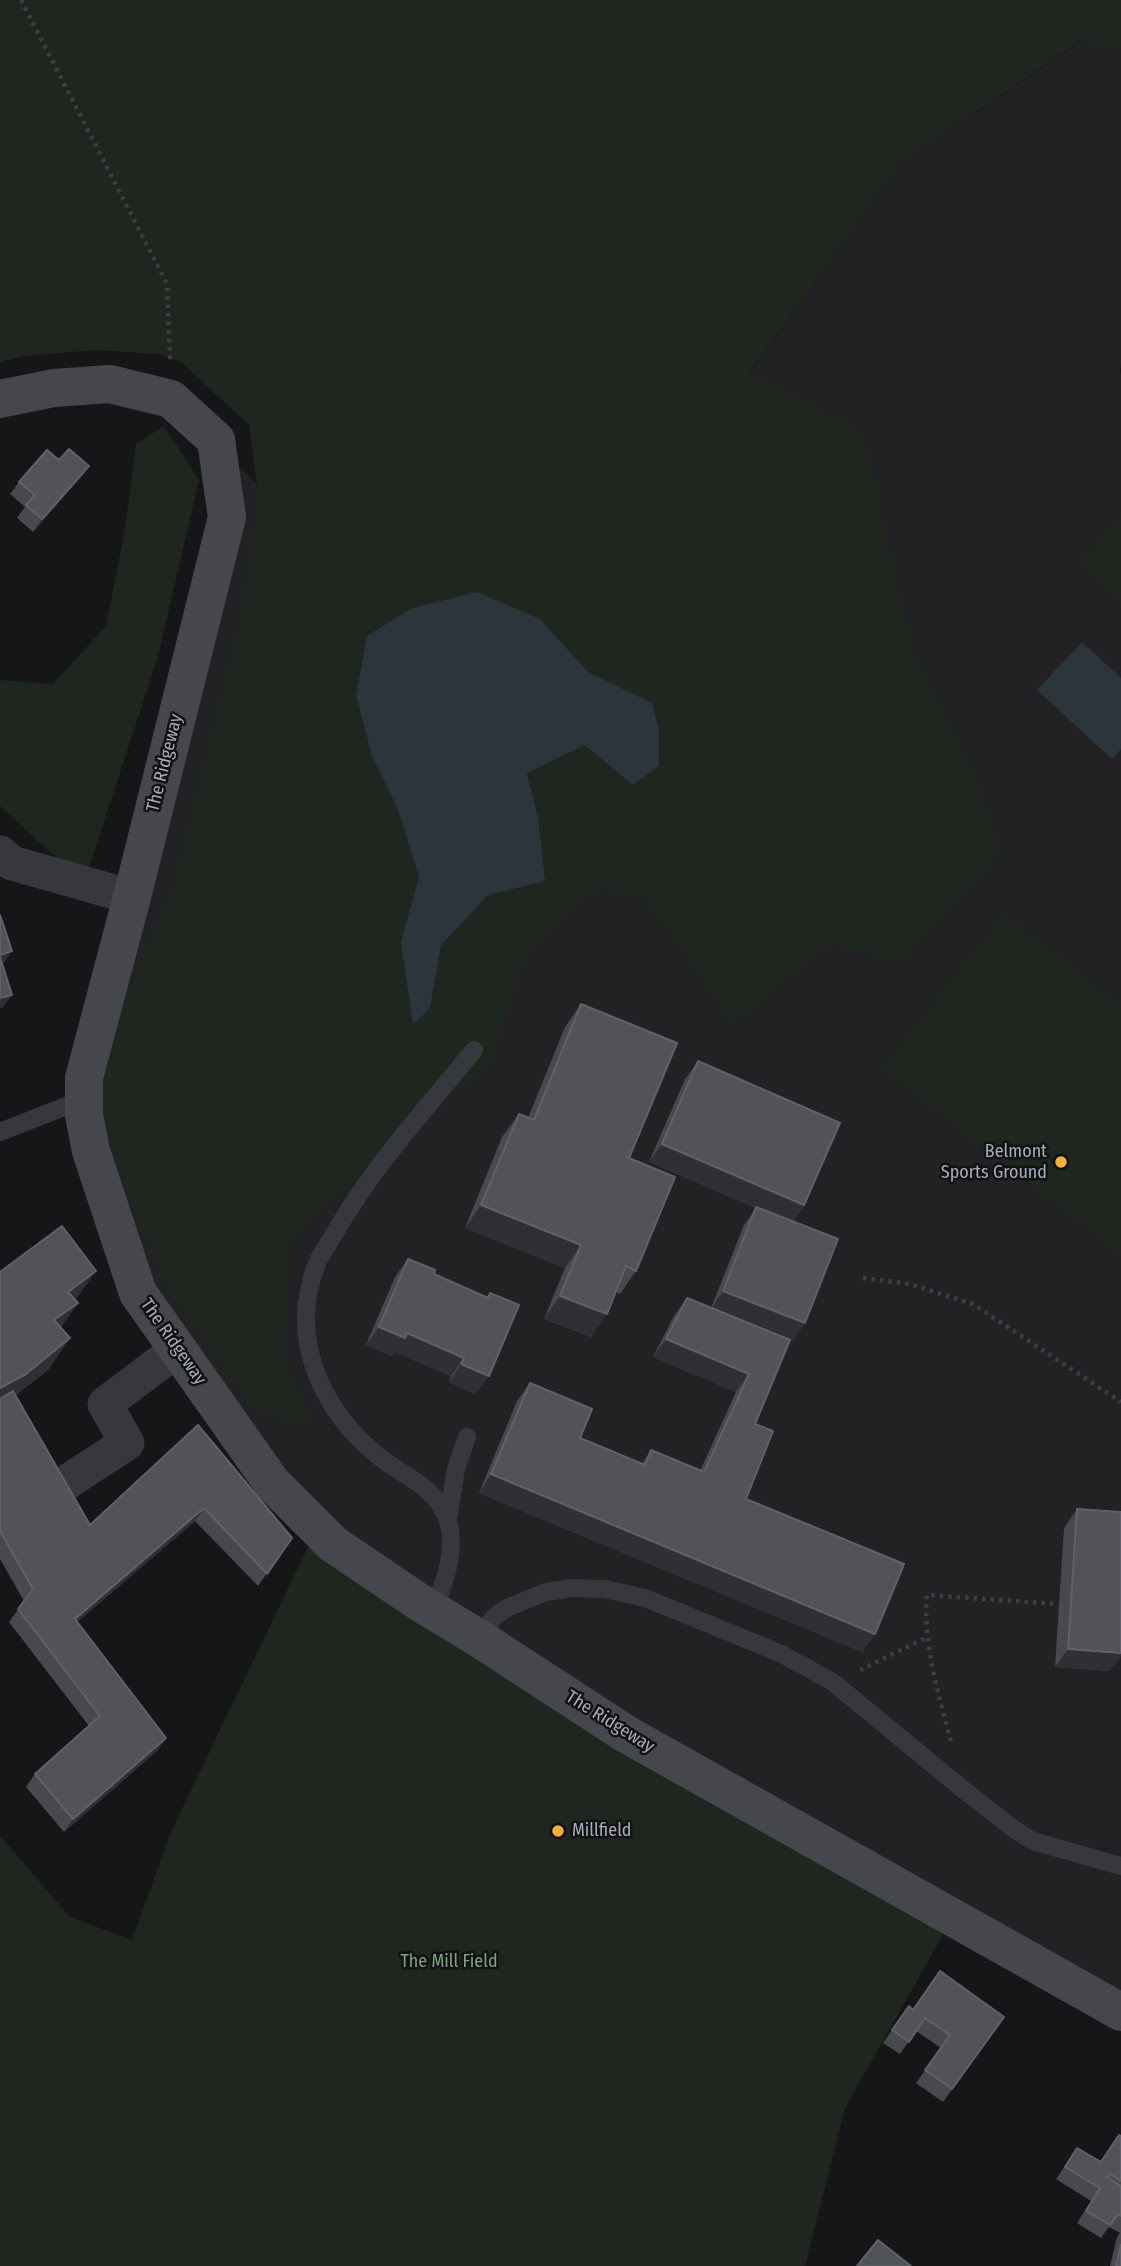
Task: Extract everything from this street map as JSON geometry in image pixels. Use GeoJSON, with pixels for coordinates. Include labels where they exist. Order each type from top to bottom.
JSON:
{"type":"FeatureCollection","features":[{"type":"Feature","properties":{"kind":"main road","name":"The Ridgeway"},"geometry":{"type":"LineString","coordinates":[[0,399],[54,388],[110,384],[171,399],[216,440],[227,517],[132,897],[83,1078],[84,1115],[91,1151],[138,1293],[272,1483],[333,1544],[626,1734],[1121,2012]]}},
{"type":"Feature","properties":{"kind":"street"},"geometry":{"type":"LineString","coordinates":[[0,853],[12,863],[132,897]]}},
{"type":"Feature","properties":{"kind":"street"},"geometry":{"type":"LineString","coordinates":[[64,1484],[127,1443],[105,1404],[178,1349]]}},
{"type":"Feature","properties":{"kind":"lane"},"geometry":{"type":"LineString","coordinates":[[434,1611],[449,1561],[451,1539],[447,1520],[431,1492],[383,1460],[346,1425],[330,1403],[315,1374],[307,1344],[307,1321],[309,1294],[317,1263],[345,1215],[370,1177],[474,1050]]}},
{"type":"Feature","properties":{"kind":"lane"},"geometry":{"type":"LineString","coordinates":[[0,1132],[84,1099]]}},
{"type":"Feature","properties":{"kind":"lane"},"geometry":{"type":"LineString","coordinates":[[447,1520],[456,1469],[467,1437]]}},
{"type":"Feature","properties":{"kind":"lane"},"geometry":{"type":"LineString","coordinates":[[480,1639],[494,1617],[523,1600],[546,1592],[573,1588],[605,1589],[645,1598],[782,1654],[834,1683],[965,1791],[1033,1841],[1121,1867]]}},
{"type":"Feature","properties":{"kind":"path"},"geometry":{"type":"LineString","coordinates":[[21,0],[167,284],[171,399]]}},
{"type":"Feature","properties":{"kind":"path"},"geometry":{"type":"LineString","coordinates":[[863,1278],[909,1284],[973,1304],[1121,1402]]}},
{"type":"Feature","properties":{"kind":"path"},"geometry":{"type":"LineString","coordinates":[[965,1791],[945,1721],[928,1637],[924,1615],[927,1595],[1059,1604]]}},
{"type":"Feature","properties":{"kind":"path"},"geometry":{"type":"LineString","coordinates":[[834,1683],[928,1637]]}},
{"type":"Feature","properties":{"kind":"shaded area"},"geometry":{"type":"Polygon","coordinates":[[[1083,40],[1121,47],[1121,2012],[333,1544],[138,1293],[91,1151],[227,517],[213,443],[336,556],[749,374],[902,162],[1083,40]]]}},
{"type":"Feature","properties":{"kind":"shaded area"},"geometry":{"type":"Polygon","coordinates":[[[477,592],[540,619],[588,672],[652,703],[659,731],[659,766],[633,785],[585,745],[527,773],[538,818],[545,881],[488,895],[441,945],[430,1008],[413,1025],[401,942],[419,877],[398,809],[372,756],[356,695],[367,636],[412,608],[477,592]]]}},
{"type":"Feature","properties":{"kind":"shaded area"},"geometry":{"type":"Polygon","coordinates":[[[1082,642],[1121,678],[1121,749],[1112,759],[1037,690],[1082,642]]]}},
{"type":"Feature","properties":{"kind":"green space"},"geometry":{"type":"Polygon","coordinates":[[[0,0],[1121,0],[1121,47],[1082,40],[902,162],[749,373],[862,427],[912,653],[973,769],[1001,855],[899,964],[833,943],[733,1027],[642,893],[597,889],[523,962],[490,1066],[374,1160],[289,1245],[282,1353],[312,1425],[253,1411],[161,1274],[109,1135],[98,1065],[175,882],[240,621],[254,531],[257,483],[249,425],[181,362],[158,354],[96,350],[23,356],[0,362],[0,0]]]}},
{"type":"Feature","properties":{"kind":"green space"},"geometry":{"type":"Polygon","coordinates":[[[164,426],[199,480],[158,656],[84,883],[0,806],[0,680],[53,684],[106,626],[125,529],[136,444],[164,426]]]}},
{"type":"Feature","properties":{"kind":"green space"},"geometry":{"type":"Polygon","coordinates":[[[1121,513],[1121,603],[1079,563],[1121,513]]]}},
{"type":"Feature","properties":{"kind":"green space","name":"Belmont Sports Ground"},"geometry":{"type":"Polygon","coordinates":[[[1005,913],[1121,1004],[1121,1255],[883,1069],[1005,913]]]}},
{"type":"Feature","properties":{"kind":"green space","name":"The Mill Field"},"geometry":{"type":"Polygon","coordinates":[[[319,1524],[953,1917],[845,2108],[805,2266],[0,2266],[0,1836],[70,1917],[132,1940],[171,1832],[319,1524]]]}},
{"type":"Feature","properties":{"kind":"building"},"geometry":{"type":"Polygon","coordinates":[[[69,449],[89,466],[42,519],[26,505],[35,495],[19,482],[47,450],[59,460],[69,449]]]}},
{"type":"Feature","properties":{"kind":"building"},"geometry":{"type":"Polygon","coordinates":[[[0,915],[12,951],[0,955],[0,915]]]}},
{"type":"Feature","properties":{"kind":"building"},"geometry":{"type":"Polygon","coordinates":[[[0,957],[12,995],[0,998],[0,957]]]}},
{"type":"Feature","properties":{"kind":"building"},"geometry":{"type":"Polygon","coordinates":[[[581,1004],[677,1043],[629,1158],[675,1177],[636,1271],[626,1266],[607,1314],[560,1296],[581,1245],[481,1205],[519,1114],[534,1120],[581,1004]]]}},
{"type":"Feature","properties":{"kind":"building"},"geometry":{"type":"Polygon","coordinates":[[[698,1061],[840,1123],[804,1205],[662,1144],[698,1061]]]}},
{"type":"Feature","properties":{"kind":"building"},"geometry":{"type":"Polygon","coordinates":[[[756,1207],[838,1239],[805,1323],[723,1291],[756,1207]]]}},
{"type":"Feature","properties":{"kind":"building"},"geometry":{"type":"Polygon","coordinates":[[[62,1226],[96,1271],[68,1292],[78,1303],[54,1320],[70,1338],[26,1374],[0,1388],[0,1272],[62,1226]]]}},
{"type":"Feature","properties":{"kind":"building"},"geometry":{"type":"Polygon","coordinates":[[[408,1259],[488,1298],[490,1293],[519,1305],[489,1376],[461,1364],[464,1358],[407,1333],[405,1338],[379,1327],[408,1259]]]}},
{"type":"Feature","properties":{"kind":"building"},"geometry":{"type":"Polygon","coordinates":[[[687,1298],[790,1340],[755,1424],[773,1431],[746,1499],[904,1564],[875,1634],[491,1474],[530,1383],[592,1409],[580,1438],[645,1465],[651,1450],[704,1472],[749,1374],[666,1339],[687,1298]]]}},
{"type":"Feature","properties":{"kind":"building"},"geometry":{"type":"Polygon","coordinates":[[[13,1391],[90,1525],[198,1425],[292,1538],[267,1574],[204,1508],[75,1619],[166,1738],[73,1819],[35,1774],[100,1716],[18,1609],[33,1589],[0,1531],[0,1399],[13,1391]]]}},
{"type":"Feature","properties":{"kind":"building"},"geometry":{"type":"Polygon","coordinates":[[[1077,1509],[1121,1512],[1121,1653],[1068,1649],[1077,1509]]]}},
{"type":"Feature","properties":{"kind":"building"},"geometry":{"type":"Polygon","coordinates":[[[940,1971],[1004,2017],[952,2089],[925,2070],[950,2035],[925,2018],[909,2042],[892,2030],[909,2006],[913,2010],[940,1971]]]}},
{"type":"Feature","properties":{"kind":"building"},"geometry":{"type":"Polygon","coordinates":[[[1119,2135],[1121,2181],[1110,2174],[1107,2177],[1121,2186],[1121,2216],[1118,2214],[1110,2225],[1086,2211],[1100,2188],[1065,2167],[1077,2148],[1101,2162],[1119,2135]]]}},
{"type":"Feature","properties":{"kind":"building"},"geometry":{"type":"Polygon","coordinates":[[[878,2240],[911,2266],[857,2266],[878,2240]]]}},
{"type":"Feature","properties":{"kind":"building"},"geometry":{"type":"Polygon","coordinates":[[[1121,2245],[1121,2266],[1116,2266],[1121,2245]]]}},
{"type":"Feature","properties":{"kind":"place","name":"Belmont Sports Ground"},"geometry":{"type":"Point","coordinates":[1061,1162]}},
{"type":"Feature","properties":{"kind":"place","name":"Millfield"},"geometry":{"type":"Point","coordinates":[558,1831]}}]}
